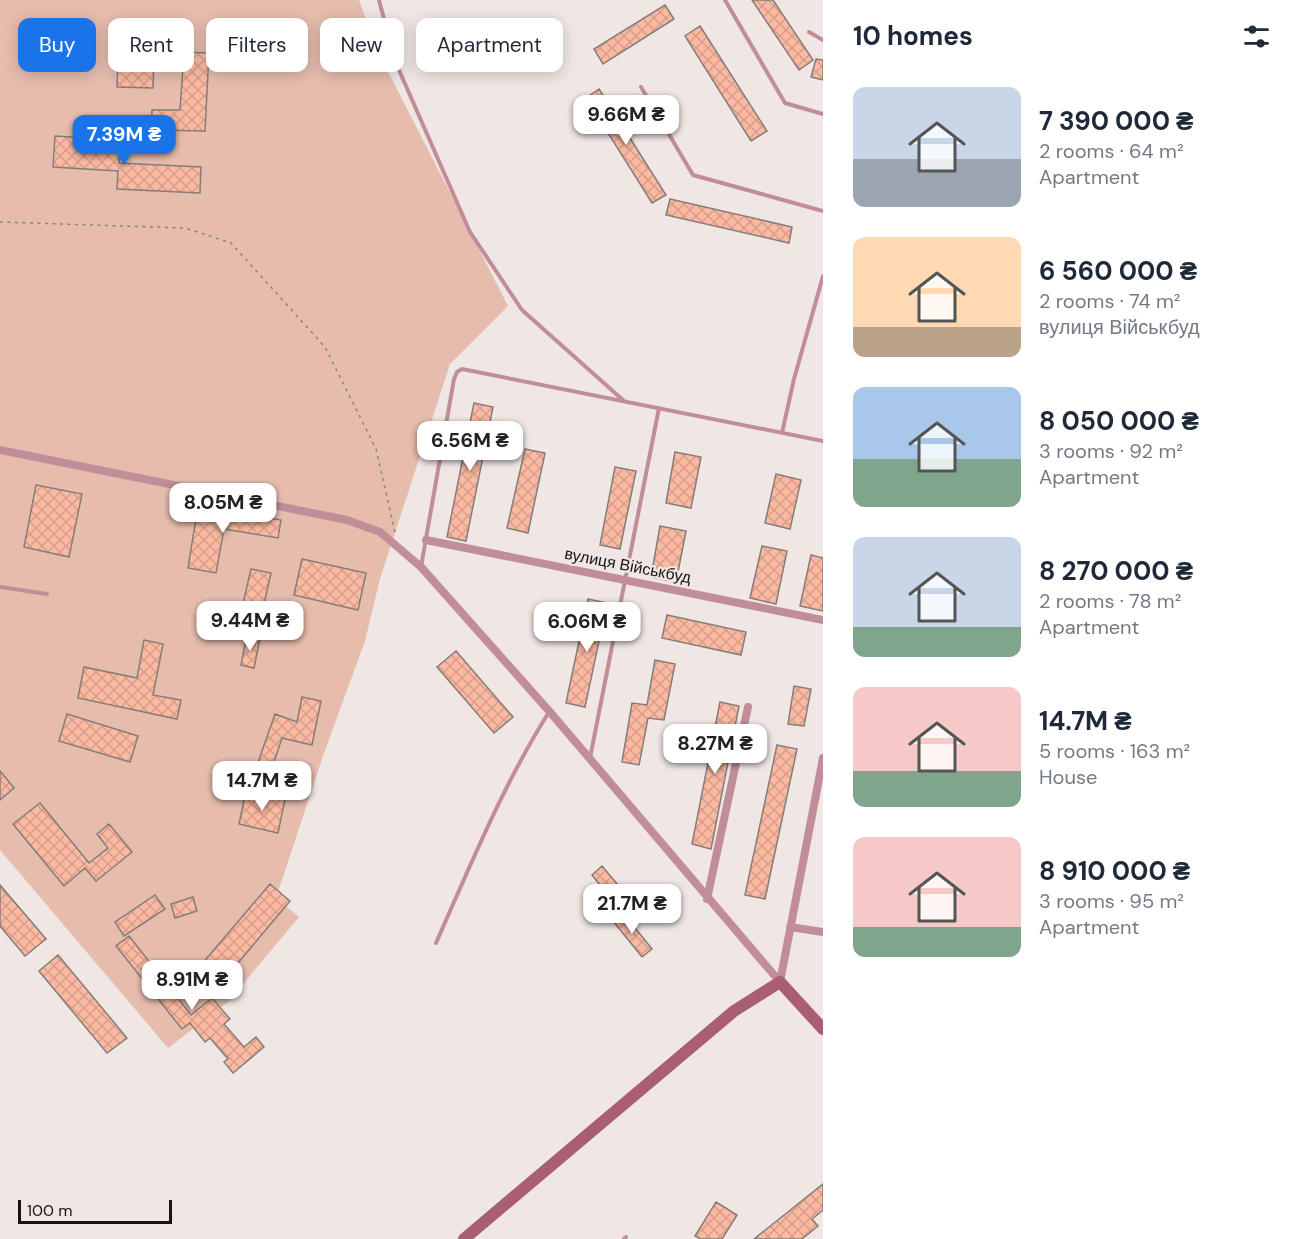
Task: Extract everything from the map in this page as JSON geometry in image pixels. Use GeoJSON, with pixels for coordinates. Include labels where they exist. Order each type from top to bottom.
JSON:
{"type":"FeatureCollection","features":[{"type":"Feature","properties":{"kind":"main road"},"geometry":{"type":"LineString","coordinates":[[464,1239],[734,1011],[780,982],[823,1029]]}},
{"type":"Feature","properties":{"kind":"street"},"geometry":{"type":"LineString","coordinates":[[0,450],[347,520],[380,532],[421,567],[550,711],[707,899],[780,982]]}},
{"type":"Feature","properties":{"kind":"street","name":"вулиця Військбуд"},"geometry":{"type":"LineString","coordinates":[[426,540],[823,620]]}},
{"type":"Feature","properties":{"kind":"street"},"geometry":{"type":"LineString","coordinates":[[707,899],[748,707]]}},
{"type":"Feature","properties":{"kind":"street"},"geometry":{"type":"LineString","coordinates":[[780,982],[823,758]]}},
{"type":"Feature","properties":{"kind":"street"},"geometry":{"type":"LineString","coordinates":[[790,927],[823,932]]}},
{"type":"Feature","properties":{"kind":"lane"},"geometry":{"type":"LineString","coordinates":[[379,0],[396,61],[470,232],[522,310],[625,401]]}},
{"type":"Feature","properties":{"kind":"lane"},"geometry":{"type":"LineString","coordinates":[[725,0],[785,102],[823,114]]}},
{"type":"Feature","properties":{"kind":"lane"},"geometry":{"type":"LineString","coordinates":[[809,32],[823,40]]}},
{"type":"Feature","properties":{"kind":"lane"},"geometry":{"type":"LineString","coordinates":[[641,87],[693,175],[823,211]]}},
{"type":"Feature","properties":{"kind":"lane"},"geometry":{"type":"LineString","coordinates":[[782,433],[794,379],[823,276]]}},
{"type":"Feature","properties":{"kind":"lane"},"geometry":{"type":"LineString","coordinates":[[421,567],[457,372],[462,369],[823,441]]}},
{"type":"Feature","properties":{"kind":"lane"},"geometry":{"type":"LineString","coordinates":[[590,759],[659,408]]}},
{"type":"Feature","properties":{"kind":"lane"},"geometry":{"type":"LineString","coordinates":[[0,586],[47,594]]}},
{"type":"Feature","properties":{"kind":"lane"},"geometry":{"type":"LineString","coordinates":[[436,943],[501,798],[519,762],[550,711]]}},
{"type":"Feature","properties":{"kind":"path"},"geometry":{"type":"LineString","coordinates":[[0,222],[185,228],[231,243],[325,347],[376,449],[399,548]]}},
{"type":"Feature","properties":{"kind":"shaded area"},"geometry":{"type":"Polygon","coordinates":[[[0,0],[359,0],[366,18],[320,18],[320,72],[388,72],[508,306],[450,364],[380,579],[365,641],[324,753],[276,898],[299,917],[228,1002],[168,1048],[0,850],[0,0]]]}},
{"type":"Feature","properties":{"kind":"building"},"geometry":{"type":"Polygon","coordinates":[[[752,0],[773,0],[813,60],[799,70],[752,0]]]}},
{"type":"Feature","properties":{"kind":"building"},"geometry":{"type":"Polygon","coordinates":[[[665,5],[674,19],[603,64],[594,49],[665,5]]]}},
{"type":"Feature","properties":{"kind":"building"},"geometry":{"type":"Polygon","coordinates":[[[700,26],[767,131],[751,141],[685,36],[700,26]]]}},
{"type":"Feature","properties":{"kind":"building"},"geometry":{"type":"Polygon","coordinates":[[[194,52],[206,53],[206,72],[208,72],[205,131],[151,130],[152,110],[180,110],[183,72],[194,72],[194,52]]]}},
{"type":"Feature","properties":{"kind":"building"},"geometry":{"type":"Polygon","coordinates":[[[816,59],[823,60],[823,80],[811,77],[816,59]]]}},
{"type":"Feature","properties":{"kind":"building"},"geometry":{"type":"Polygon","coordinates":[[[117,72],[153,72],[153,88],[117,87],[117,72]]]}},
{"type":"Feature","properties":{"kind":"building"},"geometry":{"type":"Polygon","coordinates":[[[599,89],[666,195],[652,203],[586,98],[599,89]]]}},
{"type":"Feature","properties":{"kind":"building"},"geometry":{"type":"Polygon","coordinates":[[[55,136],[121,140],[119,163],[201,167],[200,193],[117,189],[118,171],[53,167],[55,136]]]}},
{"type":"Feature","properties":{"kind":"building"},"geometry":{"type":"Polygon","coordinates":[[[670,199],[792,227],[789,243],[666,215],[670,199]]]}},
{"type":"Feature","properties":{"kind":"building"},"geometry":{"type":"Polygon","coordinates":[[[474,403],[493,407],[466,541],[447,537],[474,403]]]}},
{"type":"Feature","properties":{"kind":"building"},"geometry":{"type":"Polygon","coordinates":[[[525,449],[545,453],[528,533],[507,528],[525,449]]]}},
{"type":"Feature","properties":{"kind":"building"},"geometry":{"type":"Polygon","coordinates":[[[675,452],[701,457],[691,508],[666,503],[675,452]]]}},
{"type":"Feature","properties":{"kind":"building"},"geometry":{"type":"Polygon","coordinates":[[[615,467],[636,471],[620,549],[600,545],[615,467]]]}},
{"type":"Feature","properties":{"kind":"building"},"geometry":{"type":"Polygon","coordinates":[[[776,474],[801,480],[790,529],[765,523],[776,474]]]}},
{"type":"Feature","properties":{"kind":"building"},"geometry":{"type":"Polygon","coordinates":[[[36,485],[82,494],[69,557],[24,547],[36,485]]]}},
{"type":"Feature","properties":{"kind":"building"},"geometry":{"type":"Polygon","coordinates":[[[198,506],[281,520],[278,538],[224,529],[216,573],[188,568],[198,506]]]}},
{"type":"Feature","properties":{"kind":"building"},"geometry":{"type":"Polygon","coordinates":[[[660,526],[686,531],[676,582],[651,577],[660,526]]]}},
{"type":"Feature","properties":{"kind":"building"},"geometry":{"type":"Polygon","coordinates":[[[762,546],[787,551],[776,604],[750,598],[762,546]]]}},
{"type":"Feature","properties":{"kind":"building"},"geometry":{"type":"Polygon","coordinates":[[[811,555],[823,558],[823,611],[800,606],[811,555]]]}},
{"type":"Feature","properties":{"kind":"building"},"geometry":{"type":"Polygon","coordinates":[[[302,559],[366,573],[358,610],[294,595],[302,559]]]}},
{"type":"Feature","properties":{"kind":"building"},"geometry":{"type":"Polygon","coordinates":[[[251,569],[271,573],[262,613],[242,608],[251,569]]]}},
{"type":"Feature","properties":{"kind":"building"},"geometry":{"type":"Polygon","coordinates":[[[588,599],[607,603],[585,707],[566,703],[588,599]]]}},
{"type":"Feature","properties":{"kind":"building"},"geometry":{"type":"Polygon","coordinates":[[[667,615],[746,632],[741,655],[662,638],[667,615]]]}},
{"type":"Feature","properties":{"kind":"building"},"geometry":{"type":"Polygon","coordinates":[[[247,635],[260,638],[254,668],[241,665],[247,635]]]}},
{"type":"Feature","properties":{"kind":"building"},"geometry":{"type":"Polygon","coordinates":[[[144,640],[163,644],[153,695],[181,700],[177,719],[78,698],[84,667],[137,678],[144,640]]]}},
{"type":"Feature","properties":{"kind":"building"},"geometry":{"type":"Polygon","coordinates":[[[456,651],[513,717],[494,733],[437,667],[456,651]]]}},
{"type":"Feature","properties":{"kind":"building"},"geometry":{"type":"Polygon","coordinates":[[[655,660],[675,664],[664,720],[648,718],[639,765],[622,762],[632,703],[647,705],[655,660]]]}},
{"type":"Feature","properties":{"kind":"building"},"geometry":{"type":"Polygon","coordinates":[[[794,686],[811,689],[804,726],[788,724],[794,686]]]}},
{"type":"Feature","properties":{"kind":"building"},"geometry":{"type":"Polygon","coordinates":[[[302,697],[321,701],[312,745],[282,738],[274,762],[293,769],[286,786],[254,774],[275,714],[297,722],[302,697]]]}},
{"type":"Feature","properties":{"kind":"building"},"geometry":{"type":"Polygon","coordinates":[[[720,702],[739,706],[711,849],[692,844],[720,702]]]}},
{"type":"Feature","properties":{"kind":"building"},"geometry":{"type":"Polygon","coordinates":[[[67,714],[138,736],[130,762],[59,741],[67,714]]]}},
{"type":"Feature","properties":{"kind":"building"},"geometry":{"type":"Polygon","coordinates":[[[777,745],[797,749],[765,899],[745,895],[777,745]]]}},
{"type":"Feature","properties":{"kind":"building"},"geometry":{"type":"Polygon","coordinates":[[[0,771],[14,788],[0,800],[0,771]]]}},
{"type":"Feature","properties":{"kind":"building"},"geometry":{"type":"Polygon","coordinates":[[[246,791],[285,799],[278,833],[239,824],[246,791]]]}},
{"type":"Feature","properties":{"kind":"building"},"geometry":{"type":"Polygon","coordinates":[[[40,803],[89,863],[108,848],[97,834],[109,824],[132,852],[96,881],[85,868],[64,886],[13,824],[40,803]]]}},
{"type":"Feature","properties":{"kind":"building"},"geometry":{"type":"Polygon","coordinates":[[[602,866],[623,891],[612,900],[592,875],[602,866]]]}},
{"type":"Feature","properties":{"kind":"building"},"geometry":{"type":"Polygon","coordinates":[[[270,884],[290,901],[217,988],[196,971],[270,884]]]}},
{"type":"Feature","properties":{"kind":"building"},"geometry":{"type":"Polygon","coordinates":[[[0,885],[46,939],[25,956],[0,926],[0,885]]]}},
{"type":"Feature","properties":{"kind":"building"},"geometry":{"type":"Polygon","coordinates":[[[155,895],[165,909],[124,936],[115,922],[155,895]]]}},
{"type":"Feature","properties":{"kind":"building"},"geometry":{"type":"Polygon","coordinates":[[[193,897],[197,911],[175,918],[171,904],[193,897]]]}},
{"type":"Feature","properties":{"kind":"building"},"geometry":{"type":"Polygon","coordinates":[[[623,913],[652,949],[642,957],[613,921],[623,913]]]}},
{"type":"Feature","properties":{"kind":"building"},"geometry":{"type":"Polygon","coordinates":[[[129,936],[191,1015],[212,998],[230,1019],[224,1024],[244,1047],[256,1037],[264,1047],[233,1073],[224,1062],[228,1059],[210,1038],[205,1042],[190,1023],[182,1029],[116,946],[129,936]]]}},
{"type":"Feature","properties":{"kind":"building"},"geometry":{"type":"Polygon","coordinates":[[[58,955],[127,1038],[107,1053],[39,971],[58,955]]]}},
{"type":"Feature","properties":{"kind":"building"},"geometry":{"type":"Polygon","coordinates":[[[823,1184],[823,1210],[812,1219],[818,1226],[802,1239],[754,1239],[823,1184]]]}},
{"type":"Feature","properties":{"kind":"building"},"geometry":{"type":"Polygon","coordinates":[[[716,1202],[737,1215],[722,1239],[701,1239],[695,1236],[716,1202]]]}}]}
